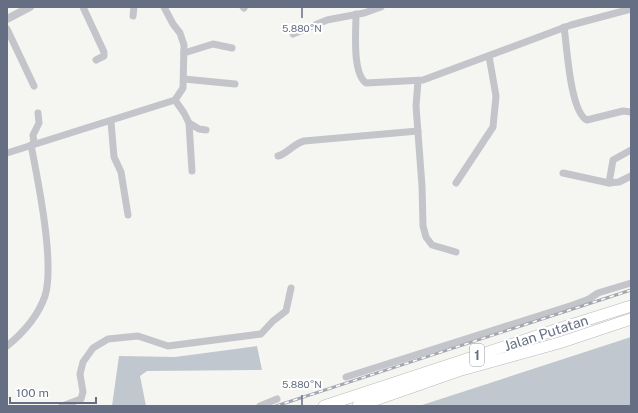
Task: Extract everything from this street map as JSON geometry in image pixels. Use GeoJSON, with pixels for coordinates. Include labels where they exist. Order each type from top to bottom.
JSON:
{"type":"FeatureCollection","features":[{"type":"Feature","properties":{"kind":"highway","name":"Jalan Putatan"},"geometry":{"type":"LineString","coordinates":[[334,405],[433,369],[631,306]]}},
{"type":"Feature","properties":{"kind":"highway","name":"Jalan Putatan"},"geometry":{"type":"LineString","coordinates":[[358,406],[458,371],[560,343],[631,319]]}},
{"type":"Feature","properties":{"kind":"highway"},"geometry":{"type":"LineString","coordinates":[[433,369],[438,372],[458,371]]}},
{"type":"Feature","properties":{"kind":"street"},"geometry":{"type":"LineString","coordinates":[[7,19],[30,7]]}},
{"type":"Feature","properties":{"kind":"street"},"geometry":{"type":"LineString","coordinates":[[83,7],[104,52],[104,56],[96,60]]}},
{"type":"Feature","properties":{"kind":"street"},"geometry":{"type":"LineString","coordinates":[[133,16],[134,7]]}},
{"type":"Feature","properties":{"kind":"street"},"geometry":{"type":"LineString","coordinates":[[7,153],[111,122],[175,100],[181,93],[184,79],[183,38],[164,7]]}},
{"type":"Feature","properties":{"kind":"street"},"geometry":{"type":"LineString","coordinates":[[293,34],[327,20],[381,7]]}},
{"type":"Feature","properties":{"kind":"street"},"geometry":{"type":"LineString","coordinates":[[356,14],[357,70],[362,81],[366,83],[399,80],[418,81],[564,27],[631,9]]}},
{"type":"Feature","properties":{"kind":"street"},"geometry":{"type":"LineString","coordinates":[[564,27],[569,69],[580,115],[587,120],[623,111],[631,112]]}},
{"type":"Feature","properties":{"kind":"street"},"geometry":{"type":"LineString","coordinates":[[7,29],[34,86]]}},
{"type":"Feature","properties":{"kind":"street"},"geometry":{"type":"LineString","coordinates":[[184,53],[213,44],[232,48]]}},
{"type":"Feature","properties":{"kind":"street"},"geometry":{"type":"LineString","coordinates":[[456,184],[493,127],[496,96],[489,56]]}},
{"type":"Feature","properties":{"kind":"street"},"geometry":{"type":"LineString","coordinates":[[184,79],[235,84]]}},
{"type":"Feature","properties":{"kind":"street"},"geometry":{"type":"LineString","coordinates":[[418,81],[416,106],[424,231],[432,245],[456,252]]}},
{"type":"Feature","properties":{"kind":"street"},"geometry":{"type":"LineString","coordinates":[[175,100],[184,113],[189,124],[192,171]]}},
{"type":"Feature","properties":{"kind":"street"},"geometry":{"type":"LineString","coordinates":[[7,346],[33,319],[42,303],[47,285],[47,261],[33,144],[33,135],[39,124],[38,113]]}},
{"type":"Feature","properties":{"kind":"street"},"geometry":{"type":"LineString","coordinates":[[111,122],[114,157],[121,172],[128,215]]}},
{"type":"Feature","properties":{"kind":"street"},"geometry":{"type":"LineString","coordinates":[[189,124],[199,129],[206,130]]}},
{"type":"Feature","properties":{"kind":"street"},"geometry":{"type":"LineString","coordinates":[[278,156],[282,155],[298,142],[418,131]]}},
{"type":"Feature","properties":{"kind":"street"},"geometry":{"type":"LineString","coordinates":[[609,183],[613,160],[631,150]]}},
{"type":"Feature","properties":{"kind":"street"},"geometry":{"type":"LineString","coordinates":[[563,173],[609,183],[619,182],[631,176]]}},
{"type":"Feature","properties":{"kind":"street"},"geometry":{"type":"LineString","coordinates":[[346,377],[573,305],[589,299],[598,293],[631,283]]}},
{"type":"Feature","properties":{"kind":"street"},"geometry":{"type":"LineString","coordinates":[[62,406],[81,399],[83,392],[80,379],[81,367],[88,354],[100,343],[120,337],[138,336],[168,346],[257,336],[265,332],[273,320],[286,310],[291,288]]}},
{"type":"Feature","properties":{"kind":"street"},"geometry":{"type":"LineString","coordinates":[[260,406],[277,398]]}},
{"type":"Feature","properties":{"kind":"shaded area"},"geometry":{"type":"Polygon","coordinates":[[[631,337],[631,406],[419,406],[631,337]]]}},
{"type":"Feature","properties":{"kind":"shaded area"},"geometry":{"type":"Polygon","coordinates":[[[257,346],[262,370],[147,371],[140,376],[146,406],[112,406],[119,356],[175,357],[257,346]]]}},
{"type":"Feature","properties":{"kind":"railway"},"geometry":{"type":"LineString","coordinates":[[276,406],[631,290]]}}]}
